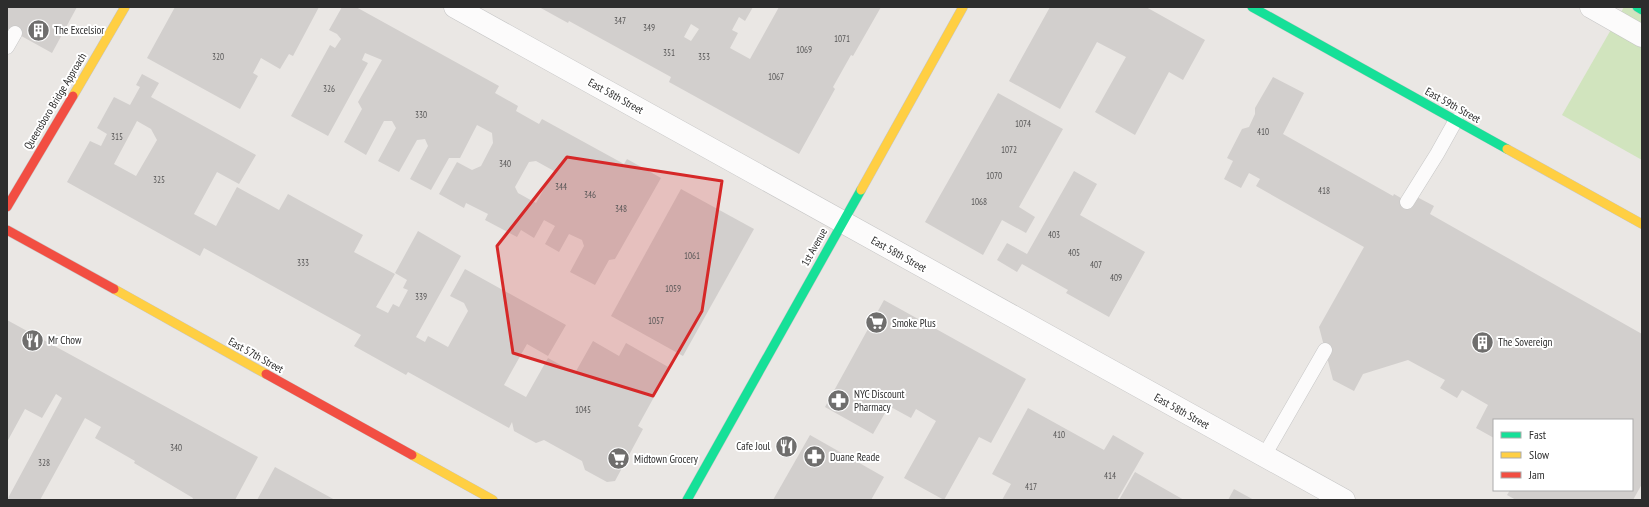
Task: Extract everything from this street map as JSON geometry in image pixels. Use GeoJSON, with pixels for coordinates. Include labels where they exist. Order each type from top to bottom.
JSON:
{"type":"FeatureCollection","features":[{"type":"Feature","properties":{"kind":"main road","name":"Queensboro Bridge Approach"},"geometry":{"type":"LineString","coordinates":[[7,207],[125,7]]}},
{"type":"Feature","properties":{"kind":"main road","name":"1st Avenue"},"geometry":{"type":"LineString","coordinates":[[687,500],[963,7]]}},
{"type":"Feature","properties":{"kind":"main road","name":"East 59th Street"},"geometry":{"type":"LineString","coordinates":[[1252,7],[1642,224]]}},
{"type":"Feature","properties":{"kind":"main road"},"geometry":{"type":"LineString","coordinates":[[1637,7],[1642,10]]}},
{"type":"Feature","properties":{"kind":"main road","name":"East 57th Street"},"geometry":{"type":"LineString","coordinates":[[7,230],[493,500]]}},
{"type":"Feature","properties":{"kind":"street","name":"East 58th Street"},"geometry":{"type":"LineString","coordinates":[[455,7],[1344,500]]}},
{"type":"Feature","properties":{"kind":"street"},"geometry":{"type":"LineString","coordinates":[[1591,7],[1642,36]]}},
{"type":"Feature","properties":{"kind":"lane"},"geometry":{"type":"LineString","coordinates":[[7,47],[15,33]]}},
{"type":"Feature","properties":{"kind":"lane"},"geometry":{"type":"LineString","coordinates":[[1406,202],[1437,154],[1456,120]]}},
{"type":"Feature","properties":{"kind":"lane"},"geometry":{"type":"LineString","coordinates":[[1264,456],[1325,350]]}},
{"type":"Feature","properties":{"kind":"highlighted area"},"geometry":{"type":"Polygon","coordinates":[[[567,157],[722,181],[702,311],[653,396],[513,353],[497,246],[567,157]]]}},
{"type":"Feature","properties":{"kind":"green space"},"geometry":{"type":"Polygon","coordinates":[[[1624,7],[1642,7],[1642,160],[1562,115],[1624,7]]]}},
{"type":"Feature","properties":{"kind":"building","name":"The Excelsior"},"geometry":{"type":"Polygon","coordinates":[[[7,7],[77,7],[52,53],[7,28],[7,7]]]}},
{"type":"Feature","properties":{"kind":"building"},"geometry":{"type":"Polygon","coordinates":[[[175,7],[319,7],[293,56],[289,54],[280,69],[261,58],[253,73],[258,76],[240,109],[147,58],[175,7]]]}},
{"type":"Feature","properties":{"kind":"building"},"geometry":{"type":"Polygon","coordinates":[[[342,7],[356,7],[499,86],[495,93],[518,106],[516,111],[539,124],[542,119],[624,164],[627,159],[661,178],[615,259],[609,260],[595,285],[570,272],[584,246],[582,240],[569,234],[559,252],[545,244],[555,226],[544,220],[534,238],[521,230],[517,237],[485,220],[488,214],[466,203],[464,208],[439,194],[457,162],[472,170],[481,166],[493,143],[492,133],[477,125],[460,158],[449,158],[431,190],[410,179],[428,146],[425,139],[417,140],[399,172],[378,161],[396,128],[392,121],[384,121],[366,155],[344,142],[362,109],[358,102],[382,60],[365,53],[362,60],[368,63],[328,136],[291,116],[330,45],[335,48],[341,39],[337,34],[329,30],[342,7]],[[536,161],[529,162],[515,187],[518,193],[536,203],[554,171],[536,161]]]}},
{"type":"Feature","properties":{"kind":"building"},"geometry":{"type":"Polygon","coordinates":[[[539,7],[753,7],[745,21],[739,17],[732,30],[738,33],[730,48],[750,59],[779,7],[881,7],[853,56],[851,55],[833,87],[835,89],[799,154],[669,82],[671,77],[569,21],[568,23],[539,7]],[[691,24],[684,37],[691,41],[699,29],[691,24]]]}},
{"type":"Feature","properties":{"kind":"building"},"geometry":{"type":"Polygon","coordinates":[[[1050,7],[1146,7],[1205,40],[1183,80],[1169,72],[1135,135],[1095,112],[1126,57],[1097,42],[1060,109],[1009,81],[1050,7]]]}},
{"type":"Feature","properties":{"kind":"building"},"geometry":{"type":"Polygon","coordinates":[[[142,74],[159,83],[151,97],[256,155],[239,184],[217,172],[194,214],[216,226],[237,187],[279,210],[288,194],[363,235],[354,252],[395,274],[376,307],[388,313],[393,304],[399,307],[408,290],[403,288],[407,280],[395,273],[418,231],[461,256],[416,337],[425,342],[428,336],[448,347],[468,311],[464,303],[450,296],[465,269],[566,325],[548,356],[527,344],[504,385],[526,397],[548,358],[575,373],[593,341],[619,356],[626,343],[670,368],[638,426],[643,429],[615,481],[607,482],[585,470],[582,461],[544,440],[536,443],[514,431],[512,422],[509,428],[408,372],[406,375],[354,346],[361,335],[204,248],[200,256],[67,182],[90,141],[101,146],[107,134],[97,128],[114,97],[130,105],[140,87],[136,85],[142,74]],[[137,121],[114,164],[136,176],[157,140],[151,129],[137,121]]]}},
{"type":"Feature","properties":{"kind":"building","name":"The Sovereign"},"geometry":{"type":"Polygon","coordinates":[[[1273,77],[1304,93],[1283,134],[1393,196],[1394,194],[1413,205],[1417,197],[1434,206],[1430,214],[1642,334],[1642,484],[1633,500],[1516,500],[1507,495],[1509,491],[1633,491],[1633,419],[1493,419],[1493,437],[1476,428],[1488,405],[1462,390],[1457,398],[1440,388],[1445,380],[1408,360],[1363,374],[1354,391],[1333,380],[1319,327],[1364,247],[1256,186],[1260,179],[1249,173],[1241,188],[1224,179],[1233,161],[1227,158],[1242,129],[1249,127],[1255,114],[1255,108],[1273,77]]]}},
{"type":"Feature","properties":{"kind":"building"},"geometry":{"type":"Polygon","coordinates":[[[998,93],[1063,129],[1019,207],[1035,217],[1026,233],[1002,220],[983,255],[925,222],[998,93]]]}},
{"type":"Feature","properties":{"kind":"building"},"geometry":{"type":"Polygon","coordinates":[[[1074,171],[1097,184],[1080,215],[1145,252],[1109,317],[1066,293],[1068,290],[1022,264],[1017,272],[997,260],[1007,243],[1027,254],[1074,171]]]}},
{"type":"Feature","properties":{"kind":"building"},"geometry":{"type":"Polygon","coordinates":[[[681,189],[754,229],[683,356],[611,316],[681,189]]]}},
{"type":"Feature","properties":{"kind":"building"},"geometry":{"type":"Polygon","coordinates":[[[884,300],[1026,379],[991,443],[979,437],[944,500],[904,478],[936,421],[916,409],[911,418],[889,406],[873,434],[825,407],[884,300]]]}},
{"type":"Feature","properties":{"kind":"building"},"geometry":{"type":"Polygon","coordinates":[[[7,320],[258,457],[235,500],[192,500],[193,498],[134,463],[135,461],[95,438],[101,427],[85,418],[40,500],[7,500],[62,398],[56,394],[42,418],[25,409],[7,442],[7,320]]]}},
{"type":"Feature","properties":{"kind":"building"},"geometry":{"type":"Polygon","coordinates":[[[1028,408],[1104,450],[1113,435],[1144,453],[1117,500],[1002,500],[1011,484],[992,474],[1028,408]]]}},
{"type":"Feature","properties":{"kind":"building"},"geometry":{"type":"Polygon","coordinates":[[[810,435],[884,477],[871,500],[773,500],[810,435]]]}},
{"type":"Feature","properties":{"kind":"building"},"geometry":{"type":"Polygon","coordinates":[[[275,467],[335,500],[257,500],[275,467]]]}},
{"type":"Feature","properties":{"kind":"building"},"geometry":{"type":"Polygon","coordinates":[[[1135,472],[1184,500],[1119,500],[1135,472]]]}},
{"type":"Feature","properties":{"kind":"building"},"geometry":{"type":"Polygon","coordinates":[[[1234,489],[1254,500],[1228,500],[1234,489]]]}},
{"type":"Feature","properties":{"kind":"traffic: fast"},"geometry":{"type":"LineString","coordinates":[[1252,7],[1507,149]]}},
{"type":"Feature","properties":{"kind":"traffic: fast"},"geometry":{"type":"LineString","coordinates":[[1637,7],[1642,10]]}},
{"type":"Feature","properties":{"kind":"traffic: fast"},"geometry":{"type":"LineString","coordinates":[[687,500],[861,190]]}},
{"type":"Feature","properties":{"kind":"traffic: slow"},"geometry":{"type":"LineString","coordinates":[[73,96],[125,7]]}},
{"type":"Feature","properties":{"kind":"traffic: slow"},"geometry":{"type":"LineString","coordinates":[[861,190],[963,7]]}},
{"type":"Feature","properties":{"kind":"traffic: slow"},"geometry":{"type":"LineString","coordinates":[[1507,149],[1642,224]]}},
{"type":"Feature","properties":{"kind":"traffic: slow"},"geometry":{"type":"LineString","coordinates":[[114,289],[266,374]]}},
{"type":"Feature","properties":{"kind":"traffic: slow"},"geometry":{"type":"LineString","coordinates":[[412,455],[493,500]]}},
{"type":"Feature","properties":{"kind":"traffic: jam"},"geometry":{"type":"LineString","coordinates":[[7,207],[73,96]]}},
{"type":"Feature","properties":{"kind":"traffic: jam"},"geometry":{"type":"LineString","coordinates":[[7,230],[114,289]]}},
{"type":"Feature","properties":{"kind":"traffic: jam"},"geometry":{"type":"LineString","coordinates":[[266,374],[412,455]]}},
{"type":"Feature","properties":{"kind":"place","name":"The Excelsior"},"geometry":{"type":"Point","coordinates":[38,30]}},
{"type":"Feature","properties":{"kind":"place","name":"Smoke Plus"},"geometry":{"type":"Point","coordinates":[877,323]}},
{"type":"Feature","properties":{"kind":"place","name":"Mr Chow"},"geometry":{"type":"Point","coordinates":[33,340]}},
{"type":"Feature","properties":{"kind":"place","name":"The Sovereign"},"geometry":{"type":"Point","coordinates":[1483,342]}},
{"type":"Feature","properties":{"kind":"place","name":"NYC Discount Pharmacy"},"geometry":{"type":"Point","coordinates":[839,400]}},
{"type":"Feature","properties":{"kind":"place","name":"Cafe Joul"},"geometry":{"type":"Point","coordinates":[786,446]}},
{"type":"Feature","properties":{"kind":"place","name":"Duane Reade"},"geometry":{"type":"Point","coordinates":[814,457]}},
{"type":"Feature","properties":{"kind":"place","name":"Midtown Grocery"},"geometry":{"type":"Point","coordinates":[618,459]}}]}
